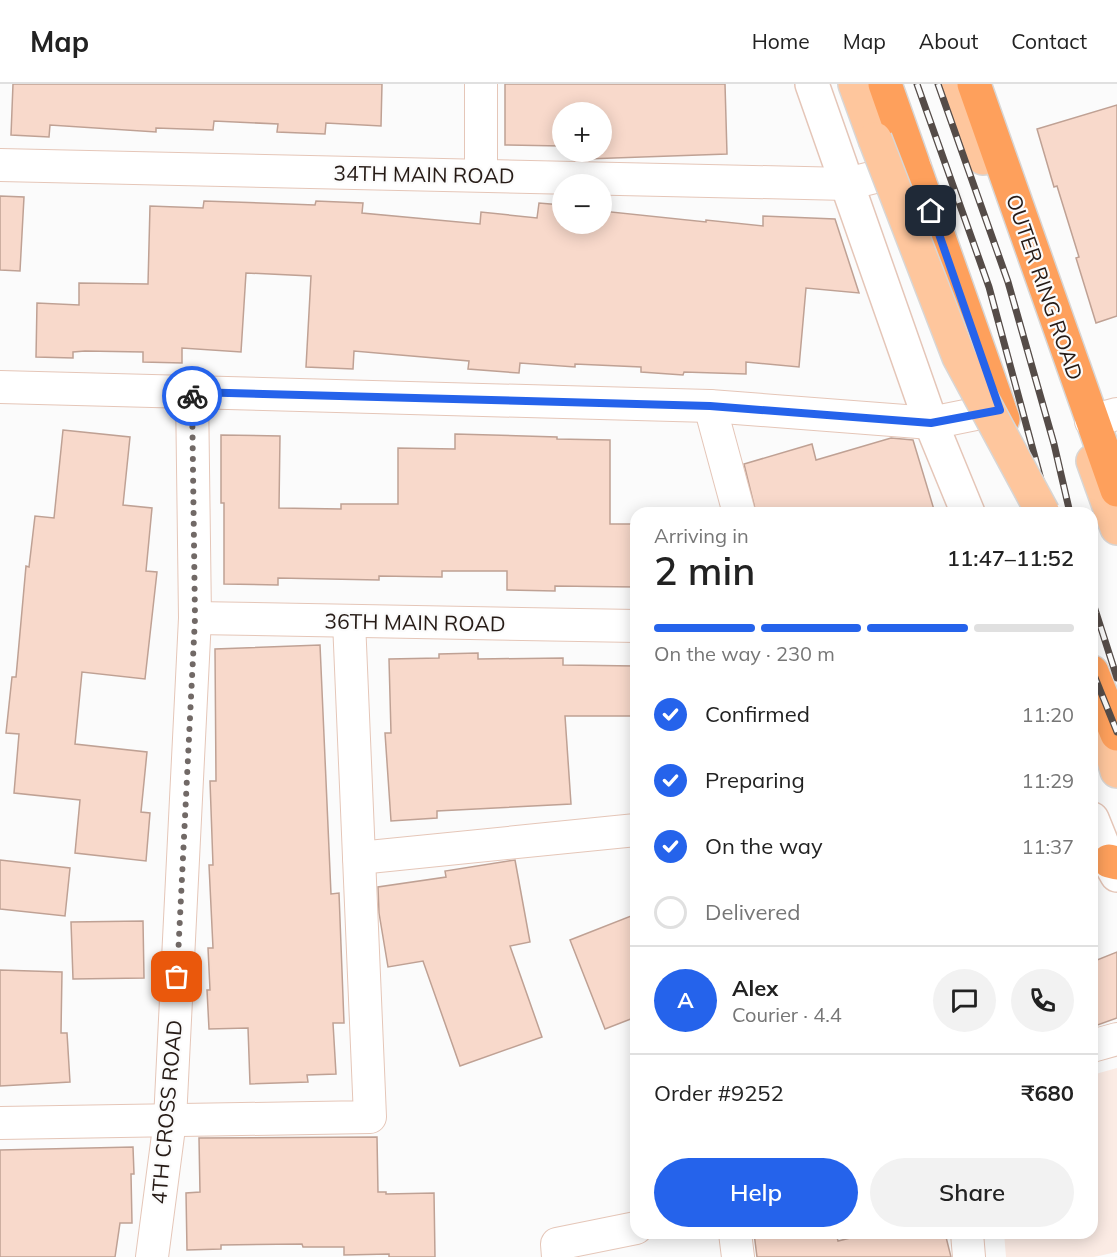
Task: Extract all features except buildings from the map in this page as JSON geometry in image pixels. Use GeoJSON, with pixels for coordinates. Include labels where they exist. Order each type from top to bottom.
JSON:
{"type":"FeatureCollection","features":[{"type":"Feature","properties":{"kind":"highway"},"geometry":{"type":"LineString","coordinates":[[885,84],[1000,410],[1031,507]]}},
{"type":"Feature","properties":{"kind":"highway","name":"OUTER RING ROAD"},"geometry":{"type":"LineString","coordinates":[[974,84],[1104,417],[1117,490]]}},
{"type":"Feature","properties":{"kind":"highway"},"geometry":{"type":"LineString","coordinates":[[1098,687],[1117,734]]}},
{"type":"Feature","properties":{"kind":"main road"},"geometry":{"type":"LineString","coordinates":[[855,84],[959,357],[1040,507]]}},
{"type":"Feature","properties":{"kind":"main road"},"geometry":{"type":"LineString","coordinates":[[900,84],[967,277],[1041,507]]}},
{"type":"Feature","properties":{"kind":"main road"},"geometry":{"type":"LineString","coordinates":[[956,84],[1117,528]]}},
{"type":"Feature","properties":{"kind":"main road"},"geometry":{"type":"LineString","coordinates":[[1098,704],[1117,771]]}},
{"type":"Feature","properties":{"kind":"street"},"geometry":{"type":"LineString","coordinates":[[481,84],[481,175]]}},
{"type":"Feature","properties":{"kind":"street"},"geometry":{"type":"LineString","coordinates":[[812,84],[931,423],[966,507]]}},
{"type":"Feature","properties":{"kind":"street","name":"34TH MAIN ROAD"},"geometry":{"type":"LineString","coordinates":[[0,165],[847,184],[916,167]]}},
{"type":"Feature","properties":{"kind":"street"},"geometry":{"type":"LineString","coordinates":[[0,387],[710,406],[931,423],[1000,410]]}},
{"type":"Feature","properties":{"kind":"street","name":"4TH CROSS ROAD"},"geometry":{"type":"LineString","coordinates":[[152,1257],[170,1120],[195,618],[192,392]]}},
{"type":"Feature","properties":{"kind":"street"},"geometry":{"type":"LineString","coordinates":[[710,406],[737,507]]}},
{"type":"Feature","properties":{"kind":"street","name":"36TH MAIN ROAD"},"geometry":{"type":"LineString","coordinates":[[195,618],[630,626]]}},
{"type":"Feature","properties":{"kind":"street"},"geometry":{"type":"LineString","coordinates":[[0,1124],[370,1117],[349,621]]}},
{"type":"Feature","properties":{"kind":"street"},"geometry":{"type":"LineString","coordinates":[[359,858],[630,831]]}},
{"type":"Feature","properties":{"kind":"street"},"geometry":{"type":"LineString","coordinates":[[1098,832],[1114,866]]}},
{"type":"Feature","properties":{"kind":"street"},"geometry":{"type":"LineString","coordinates":[[1098,1044],[1117,1039]]}},
{"type":"Feature","properties":{"kind":"street"},"geometry":{"type":"LineString","coordinates":[[558,1257],[557,1244],[630,1229]]}},
{"type":"Feature","properties":{"kind":"street"},"geometry":{"type":"LineString","coordinates":[[736,1239],[738,1257]]}},
{"type":"Feature","properties":{"kind":"street"},"geometry":{"type":"LineString","coordinates":[[968,1239],[969,1257]]}},
{"type":"Feature","properties":{"kind":"shaded area"},"geometry":{"type":"Polygon","coordinates":[[[1117,1068],[1117,1252],[1094,1257],[1006,1257],[1004,1239],[1098,1239],[1098,1073],[1117,1068]]]}},
{"type":"Feature","properties":{"kind":"railway"},"geometry":{"type":"LineString","coordinates":[[917,84],[989,287],[1048,507]]}},
{"type":"Feature","properties":{"kind":"railway"},"geometry":{"type":"LineString","coordinates":[[938,84],[1008,282],[1054,444],[1069,507]]}},
{"type":"Feature","properties":{"kind":"railway"},"geometry":{"type":"LineString","coordinates":[[1098,619],[1117,678]]}},
{"type":"Feature","properties":{"kind":"railway"},"geometry":{"type":"LineString","coordinates":[[1098,685],[1117,732]]}},
{"type":"Feature","properties":{"kind":"way so far"},"geometry":{"type":"LineString","coordinates":[[177,977],[195,618],[192,396]]}},
{"type":"Feature","properties":{"kind":"route"},"geometry":{"type":"LineString","coordinates":[[192,396],[192,392],[710,406],[931,423],[1000,410],[931,211]]}}]}
